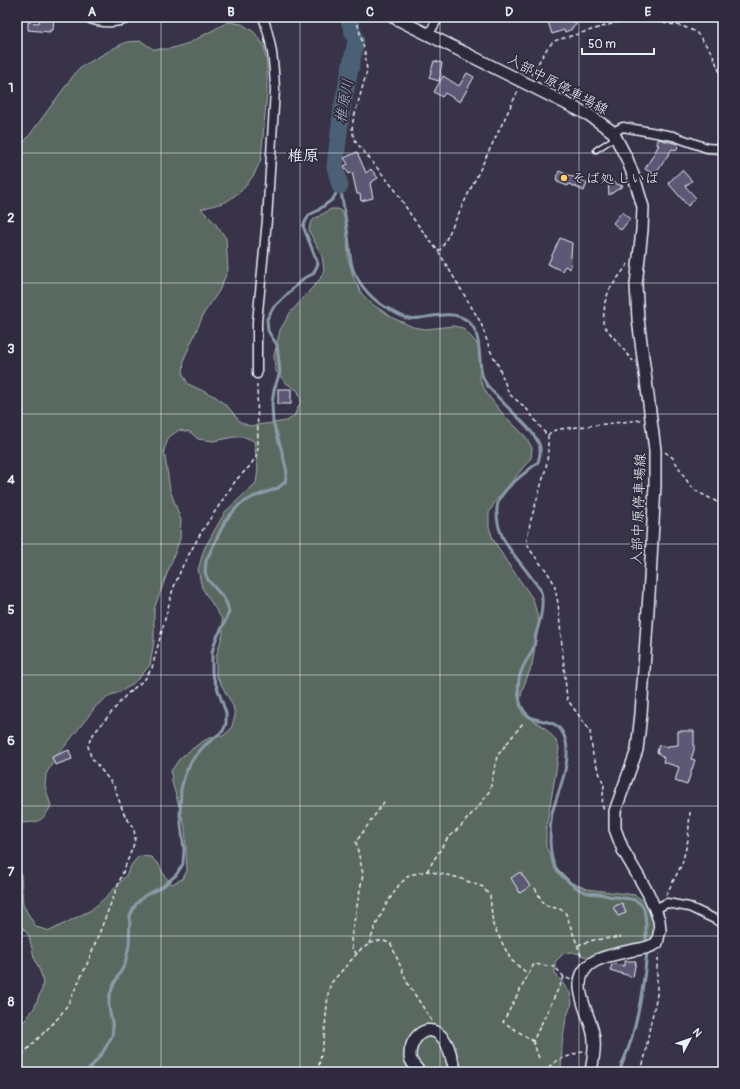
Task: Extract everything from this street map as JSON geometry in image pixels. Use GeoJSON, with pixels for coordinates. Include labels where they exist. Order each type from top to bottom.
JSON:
{"type":"FeatureCollection","features":[{"type":"Feature","properties":{"kind":"main road","name":"入部中原停車場線"},"geometry":{"type":"LineString","coordinates":[[393,17],[589,115],[615,134],[635,180],[643,207],[636,285],[638,319],[655,450],[655,485],[651,572],[637,750],[615,811],[615,829],[623,850],[648,893],[655,909],[659,920],[660,930],[657,943]]}},
{"type":"Feature","properties":{"kind":"main road"},"geometry":{"type":"LineString","coordinates":[[591,1072],[594,1047],[593,1033],[580,990],[581,978],[588,967],[595,962],[627,952],[651,947],[657,943]]}},
{"type":"Feature","properties":{"kind":"main road"},"geometry":{"type":"LineString","coordinates":[[420,1072],[410,1058],[413,1042],[418,1035],[424,1031],[433,1031],[441,1036],[447,1044],[457,1072]]}},
{"type":"Feature","properties":{"kind":"street"},"geometry":{"type":"LineString","coordinates":[[85,17],[104,22],[119,22],[132,17]]}},
{"type":"Feature","properties":{"kind":"street"},"geometry":{"type":"LineString","coordinates":[[257,374],[257,322],[267,220],[275,90],[272,47],[263,17]]}},
{"type":"Feature","properties":{"kind":"street"},"geometry":{"type":"LineString","coordinates":[[428,35],[439,17]]}},
{"type":"Feature","properties":{"kind":"street"},"geometry":{"type":"LineString","coordinates":[[615,134],[623,127],[673,136],[707,148],[720,149],[723,147]]}},
{"type":"Feature","properties":{"kind":"street"},"geometry":{"type":"LineString","coordinates":[[655,909],[667,903],[689,907],[723,923]]}},
{"type":"Feature","properties":{"kind":"lane"},"geometry":{"type":"LineString","coordinates":[[596,150],[615,134]]}},
{"type":"Feature","properties":{"kind":"path"},"geometry":{"type":"LineString","coordinates":[[356,17],[365,53],[367,71],[353,121],[352,132],[356,142],[396,191],[412,217],[438,251],[481,323],[490,350],[499,367],[509,394],[526,408],[548,435]]}},
{"type":"Feature","properties":{"kind":"path"},"geometry":{"type":"LineString","coordinates":[[438,251],[442,248],[524,83],[548,47],[554,41],[632,18],[682,26],[696,32],[712,53],[723,80]]}},
{"type":"Feature","properties":{"kind":"path"},"geometry":{"type":"LineString","coordinates":[[639,260],[630,261],[609,290],[605,302],[603,323],[634,363],[644,362]]}},
{"type":"Feature","properties":{"kind":"path"},"geometry":{"type":"LineString","coordinates":[[17,1060],[59,1017],[68,1004],[88,962],[134,844],[134,829],[124,814],[114,786],[91,757],[88,746],[91,737],[126,695],[145,678],[152,668],[173,589],[183,565],[202,531],[236,480],[249,467],[256,457],[258,448],[257,374]]}},
{"type":"Feature","properties":{"kind":"path"},"geometry":{"type":"LineString","coordinates":[[615,819],[607,816],[602,805],[604,785],[593,756],[590,731],[567,699],[558,602],[554,583],[531,551],[527,540],[530,523],[546,468],[548,435],[552,431],[651,419]]}},
{"type":"Feature","properties":{"kind":"path"},"geometry":{"type":"LineString","coordinates":[[655,450],[664,451],[673,458],[689,484],[696,491],[723,505]]}},
{"type":"Feature","properties":{"kind":"path"},"geometry":{"type":"LineString","coordinates":[[427,871],[447,839],[461,826],[482,802],[490,790],[497,756],[523,723]]}},
{"type":"Feature","properties":{"kind":"path"},"geometry":{"type":"LineString","coordinates":[[357,954],[352,948],[351,938],[363,874],[356,842],[386,799]]}},
{"type":"Feature","properties":{"kind":"path"},"geometry":{"type":"LineString","coordinates":[[667,903],[666,894],[682,864],[688,840],[690,812]]}},
{"type":"Feature","properties":{"kind":"path"},"geometry":{"type":"LineString","coordinates":[[370,944],[375,927],[399,885],[409,875],[427,871],[456,877],[483,887],[490,896],[493,925],[511,960],[528,974]]}},
{"type":"Feature","properties":{"kind":"path"},"geometry":{"type":"LineString","coordinates":[[535,888],[544,905],[563,910],[566,914],[584,963],[588,967]]}},
{"type":"Feature","properties":{"kind":"path"},"geometry":{"type":"LineString","coordinates":[[577,945],[594,940],[621,937]]}},
{"type":"Feature","properties":{"kind":"path"},"geometry":{"type":"LineString","coordinates":[[316,1072],[319,1066],[324,1038],[328,994],[331,983],[361,949],[375,941],[384,941],[391,944],[408,984],[432,1020],[433,1031]]}},
{"type":"Feature","properties":{"kind":"path"},"geometry":{"type":"LineString","coordinates":[[641,1072],[657,995],[657,966],[659,947],[657,943]]}},
{"type":"Feature","properties":{"kind":"path"},"geometry":{"type":"LineString","coordinates":[[540,1061],[533,1040],[503,1022],[528,974],[534,964],[554,967],[564,977],[580,985]]}},
{"type":"Feature","properties":{"kind":"path"},"geometry":{"type":"LineString","coordinates":[[533,1040],[564,977]]}},
{"type":"Feature","properties":{"kind":"path"},"geometry":{"type":"LineString","coordinates":[[543,1072],[556,1061],[594,1047]]}},
{"type":"Feature","properties":{"kind":"green space"},"geometry":{"type":"Polygon","coordinates":[[[228,22],[242,24],[254,32],[264,45],[267,65],[267,92],[261,159],[254,175],[241,191],[226,202],[201,209],[214,222],[226,238],[228,270],[219,291],[204,313],[184,359],[183,374],[188,384],[216,397],[229,408],[240,422],[250,426],[287,421],[294,416],[301,401],[298,391],[286,383],[275,370],[274,356],[280,330],[290,313],[320,279],[324,270],[322,256],[309,231],[310,224],[314,219],[331,209],[338,209],[342,212],[347,226],[348,258],[354,279],[362,294],[372,304],[393,318],[413,327],[426,329],[453,326],[463,328],[479,347],[480,380],[487,394],[503,414],[526,437],[532,448],[531,458],[495,502],[489,513],[489,527],[493,539],[505,559],[533,599],[539,622],[532,665],[523,688],[519,704],[523,714],[544,727],[555,739],[559,748],[546,829],[546,847],[557,868],[572,883],[587,889],[635,895],[644,901],[652,912],[656,933],[652,941],[589,958],[573,952],[564,953],[555,962],[555,973],[570,993],[572,1003],[566,1018],[562,1045],[561,1072],[17,1072],[17,1031],[34,1008],[42,989],[43,979],[34,957],[29,936],[17,919],[17,856],[21,875],[23,905],[36,927],[50,931],[91,910],[125,877],[132,864],[139,856],[151,857],[159,865],[164,875],[172,884],[182,879],[187,871],[185,827],[172,782],[171,771],[180,758],[200,743],[211,737],[223,736],[231,729],[235,716],[233,706],[216,675],[216,657],[223,633],[222,619],[202,588],[198,570],[204,549],[225,512],[256,483],[258,470],[254,441],[245,437],[234,437],[213,441],[198,439],[190,432],[179,430],[169,437],[164,450],[170,490],[181,520],[180,539],[154,609],[154,641],[150,665],[130,686],[111,695],[97,705],[55,759],[46,774],[45,786],[51,806],[48,812],[42,819],[35,822],[20,823],[17,827],[17,152],[79,68],[127,42],[141,41],[153,49],[169,49],[189,43],[228,22]]]}},
{"type":"Feature","properties":{"kind":"building"},"geometry":{"type":"Polygon","coordinates":[[[40,17],[54,17],[53,30],[50,30],[50,32],[28,30],[28,22],[39,23],[40,17]]]}},
{"type":"Feature","properties":{"kind":"building"},"geometry":{"type":"Polygon","coordinates":[[[552,17],[574,17],[576,25],[572,27],[572,29],[565,32],[564,30],[552,34],[547,19],[552,17]]]}},
{"type":"Feature","properties":{"kind":"building"},"geometry":{"type":"Polygon","coordinates":[[[434,61],[442,63],[439,81],[429,78],[434,61]]]}},
{"type":"Feature","properties":{"kind":"building"},"geometry":{"type":"Polygon","coordinates":[[[467,73],[474,77],[460,102],[445,93],[442,97],[434,92],[443,76],[459,86],[467,73]]]}},
{"type":"Feature","properties":{"kind":"building"},"geometry":{"type":"Polygon","coordinates":[[[658,139],[678,144],[677,150],[672,149],[655,175],[645,169],[659,145],[657,145],[658,139]]]}},
{"type":"Feature","properties":{"kind":"building"},"geometry":{"type":"Polygon","coordinates":[[[357,152],[366,173],[371,169],[378,178],[370,183],[373,198],[361,201],[360,194],[357,194],[352,172],[349,174],[344,166],[348,164],[344,158],[357,152]]]}},
{"type":"Feature","properties":{"kind":"building"},"geometry":{"type":"Polygon","coordinates":[[[682,170],[692,181],[685,186],[696,198],[688,206],[668,183],[682,170]]]}},
{"type":"Feature","properties":{"kind":"building"},"geometry":{"type":"Polygon","coordinates":[[[559,171],[587,183],[584,191],[569,184],[568,186],[557,182],[558,180],[556,179],[559,171]]]}},
{"type":"Feature","properties":{"kind":"building"},"geometry":{"type":"Polygon","coordinates":[[[608,181],[623,186],[609,195],[608,181]]]}},
{"type":"Feature","properties":{"kind":"building"},"geometry":{"type":"Polygon","coordinates":[[[622,212],[630,219],[621,230],[613,223],[622,212]]]}},
{"type":"Feature","properties":{"kind":"building"},"geometry":{"type":"Polygon","coordinates":[[[560,238],[572,243],[570,269],[565,266],[562,271],[548,264],[560,238]]]}},
{"type":"Feature","properties":{"kind":"building"},"geometry":{"type":"Polygon","coordinates":[[[278,389],[291,389],[291,404],[278,404],[278,389]]]}},
{"type":"Feature","properties":{"kind":"building"},"geometry":{"type":"Polygon","coordinates":[[[678,731],[694,731],[694,750],[691,759],[695,760],[687,785],[675,781],[679,767],[663,762],[664,758],[657,752],[659,745],[668,747],[678,745],[678,731]]]}},
{"type":"Feature","properties":{"kind":"building"},"geometry":{"type":"Polygon","coordinates":[[[69,750],[72,759],[55,765],[52,757],[69,750]]]}},
{"type":"Feature","properties":{"kind":"building"},"geometry":{"type":"Polygon","coordinates":[[[520,872],[530,886],[520,893],[511,878],[520,872]]]}},
{"type":"Feature","properties":{"kind":"building"},"geometry":{"type":"Polygon","coordinates":[[[622,903],[626,913],[618,916],[613,907],[622,903]]]}},
{"type":"Feature","properties":{"kind":"building"},"geometry":{"type":"Polygon","coordinates":[[[625,961],[636,961],[633,977],[610,970],[612,965],[615,964],[625,966],[625,961]]]}},
{"type":"Feature","properties":{"kind":"waterway","name":"椎原川"},"geometry":{"type":"LineString","coordinates":[[340,186],[335,166],[342,108],[356,41],[348,17]]}},
{"type":"Feature","properties":{"kind":"waterway"},"geometry":{"type":"LineString","coordinates":[[340,186],[351,263],[357,278],[364,288],[383,306],[404,317],[415,318],[452,315],[464,318],[469,322],[473,327],[478,340],[484,381],[526,425],[539,444],[540,453],[538,462],[507,488],[499,501],[497,508],[497,519],[503,539],[538,586],[542,595],[542,612],[534,646],[520,675],[518,687],[519,699],[527,715],[552,723],[558,727],[563,733],[566,742],[567,760],[551,820],[550,843],[552,858],[555,867],[561,875],[584,892],[630,899],[638,902],[643,907],[645,915],[646,943]]}},
{"type":"Feature","properties":{"kind":"waterway"},"geometry":{"type":"LineString","coordinates":[[87,1072],[103,1052],[112,1036],[113,1027],[109,1008],[109,997],[125,964],[129,946],[130,916],[136,904],[144,896],[162,887],[176,875],[183,864],[184,850],[180,815],[181,789],[185,774],[192,760],[204,746],[223,731],[226,724],[226,713],[212,673],[212,652],[216,639],[229,612],[223,597],[208,580],[205,572],[206,561],[225,521],[239,505],[253,497],[278,488],[285,482],[287,472],[273,422],[272,404],[274,390],[280,372],[277,345],[268,331],[267,319],[273,308],[304,278],[313,274],[318,264],[303,226],[309,215],[333,199],[340,186]]}},
{"type":"Feature","properties":{"kind":"waterway"},"geometry":{"type":"LineString","coordinates":[[619,1072],[630,1044],[637,1018],[647,953]]}},
{"type":"Feature","properties":{"kind":"place","name":"そば処 しいば"},"geometry":{"type":"Point","coordinates":[564,178]}},
{"type":"Feature","properties":{"kind":"district","name":"椎原"},"geometry":{"type":"Point","coordinates":[303,155]}}]}
